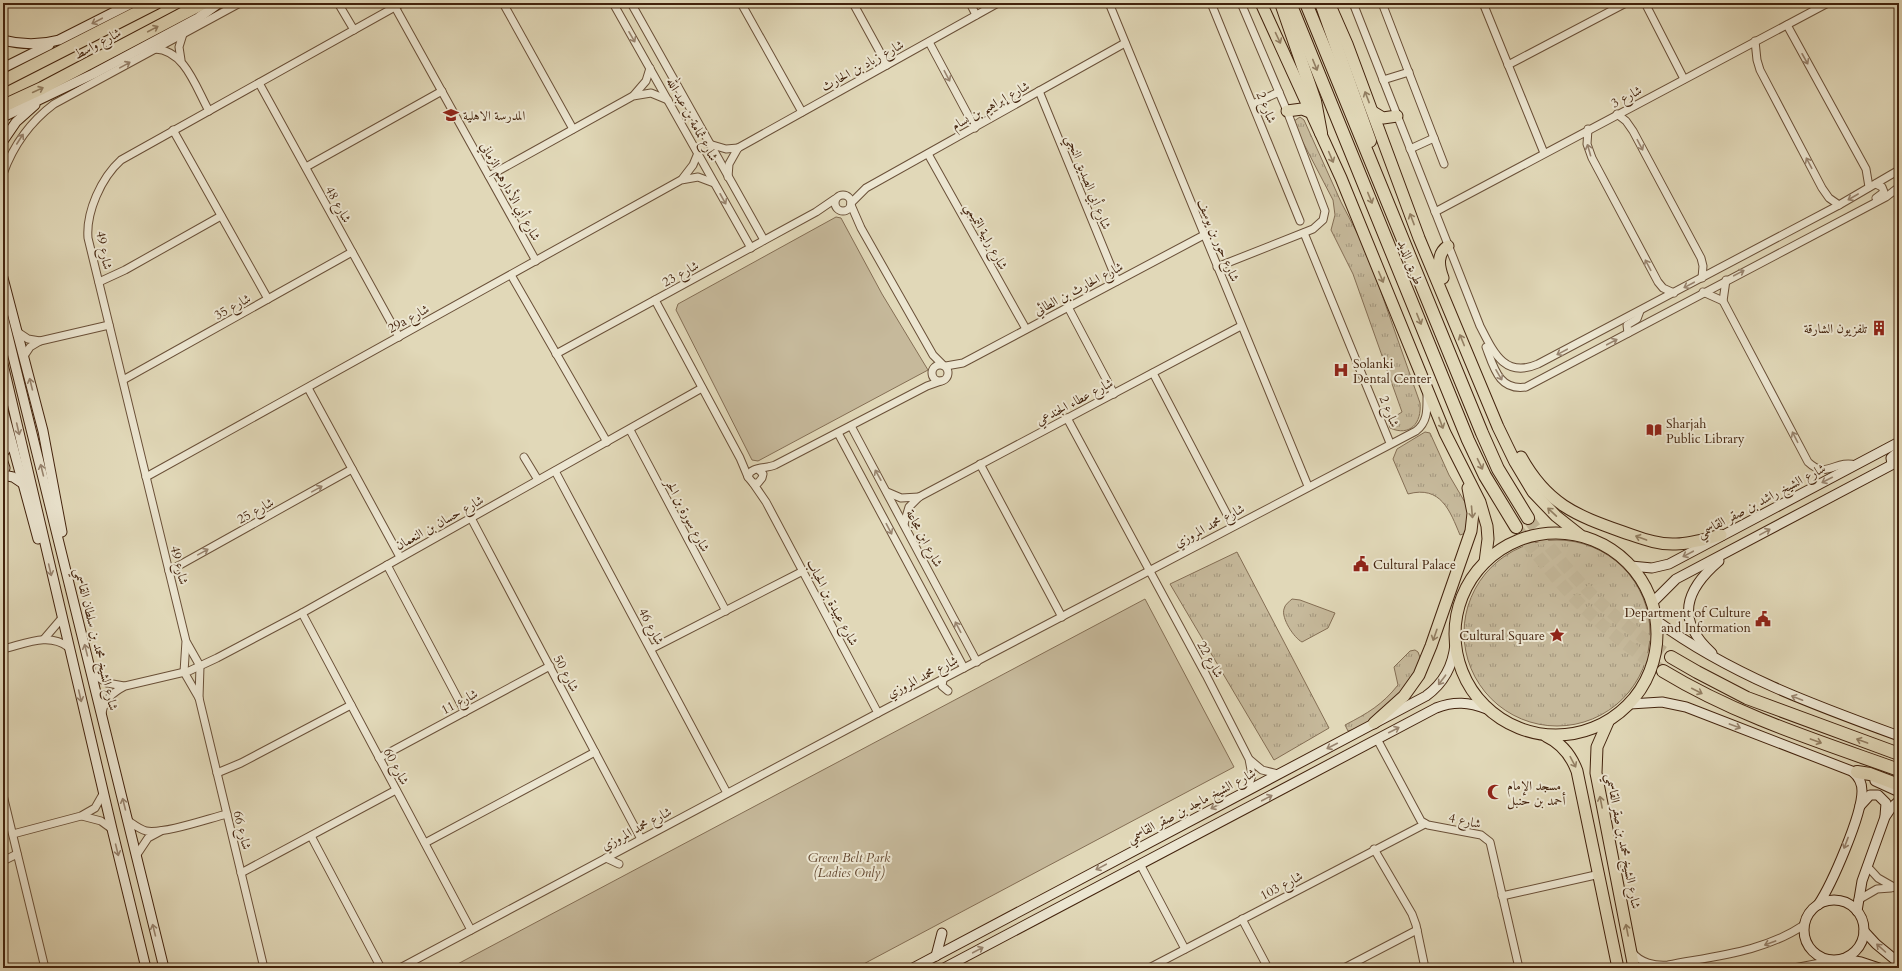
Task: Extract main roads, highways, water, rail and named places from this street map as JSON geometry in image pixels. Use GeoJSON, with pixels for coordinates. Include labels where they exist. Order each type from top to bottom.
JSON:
{"type":"FeatureCollection","features":[{"type":"Feature","properties":{"kind":"highway","name":"شارع واسط"},"geometry":{"type":"LineString","coordinates":[[3,81],[156,3]]}},
{"type":"Feature","properties":{"kind":"highway","name":"شارع واسط"},"geometry":{"type":"LineString","coordinates":[[3,106],[42,88],[203,3]]}},
{"type":"Feature","properties":{"kind":"highway"},"geometry":{"type":"LineString","coordinates":[[1281,3],[1315,101],[1321,133]]}},
{"type":"Feature","properties":{"kind":"highway","name":"طريق الذيد"},"geometry":{"type":"LineString","coordinates":[[1290,3],[1468,440],[1494,493],[1516,527]]}},
{"type":"Feature","properties":{"kind":"highway","name":"طريق الذيد"},"geometry":{"type":"LineString","coordinates":[[1306,3],[1490,452],[1508,487],[1528,518]]}},
{"type":"Feature","properties":{"kind":"highway"},"geometry":{"type":"LineString","coordinates":[[1321,3],[1375,154],[1384,193]]}},
{"type":"Feature","properties":{"kind":"highway"},"geometry":{"type":"LineString","coordinates":[[1671,657],[1722,686],[1754,701],[1899,754]]}},
{"type":"Feature","properties":{"kind":"highway"},"geometry":{"type":"LineString","coordinates":[[1663,671],[1690,687],[1743,713],[1899,770]]}},
{"type":"Feature","properties":{"kind":"highway"},"geometry":{"type":"LineString","coordinates":[[1854,771],[1868,774],[1899,785]]}},
{"type":"Feature","properties":{"kind":"main road"},"geometry":{"type":"LineString","coordinates":[[3,68],[132,3]]}},
{"type":"Feature","properties":{"kind":"main road"},"geometry":{"type":"LineString","coordinates":[[3,116],[93,74],[198,18],[219,3]]}},
{"type":"Feature","properties":{"kind":"main road"},"geometry":{"type":"LineString","coordinates":[[1261,3],[1321,133],[1428,388],[1445,433],[1485,514],[1488,539],[1484,562]]}},
{"type":"Feature","properties":{"kind":"main road"},"geometry":{"type":"LineString","coordinates":[[944,968],[956,964],[1140,864],[1444,705],[1462,702],[1487,709],[1510,724],[1523,730],[1545,735],[1578,734],[1608,722],[1630,704],[1640,693],[1653,666],[1657,651],[1657,621],[1653,602],[1644,583],[1632,566],[1609,548],[1582,536],[1556,516],[1533,492],[1515,462],[1498,427],[1419,238],[1373,112],[1329,3]]}},
{"type":"Feature","properties":{"kind":"main road"},"geometry":{"type":"LineString","coordinates":[[3,40],[34,44],[59,40]]}},
{"type":"Feature","properties":{"kind":"main road"},"geometry":{"type":"LineString","coordinates":[[3,63],[25,57]]}},
{"type":"Feature","properties":{"kind":"main road"},"geometry":{"type":"LineString","coordinates":[[93,74],[110,73]]}},
{"type":"Feature","properties":{"kind":"main road"},"geometry":{"type":"LineString","coordinates":[[3,141],[16,122],[45,97]]}},
{"type":"Feature","properties":{"kind":"main road"},"geometry":{"type":"LineString","coordinates":[[1287,112],[1302,109],[1312,113]]}},
{"type":"Feature","properties":{"kind":"main road"},"geometry":{"type":"LineString","coordinates":[[1373,112],[1383,118],[1397,116]]}},
{"type":"Feature","properties":{"kind":"main road"},"geometry":{"type":"LineString","coordinates":[[1444,295],[1444,280],[1439,261],[1442,251],[1448,246]]}},
{"type":"Feature","properties":{"kind":"main road"},"geometry":{"type":"LineString","coordinates":[[3,278],[19,333],[43,431],[61,521],[60,546]]}},
{"type":"Feature","properties":{"kind":"main road","name":"شارع الشيخ محمد بن سلطان القاسمي"},"geometry":{"type":"LineString","coordinates":[[3,316],[164,968]]}},
{"type":"Feature","properties":{"kind":"main road"},"geometry":{"type":"LineString","coordinates":[[3,364],[68,647],[146,968]]}},
{"type":"Feature","properties":{"kind":"main road"},"geometry":{"type":"LineString","coordinates":[[3,410],[36,534],[46,554]]}},
{"type":"Feature","properties":{"kind":"main road"},"geometry":{"type":"LineString","coordinates":[[1498,427],[1512,443],[1526,467],[1543,488],[1558,502],[1576,514],[1658,543],[1686,544],[1721,535]]}},
{"type":"Feature","properties":{"kind":"main road"},"geometry":{"type":"LineString","coordinates":[[3,453],[11,442]]}},
{"type":"Feature","properties":{"kind":"main road","name":"شارع الشيخ راشد بن صقر القاسمي"},"geometry":{"type":"LineString","coordinates":[[1632,566],[1652,568],[1663,566],[1899,442]]}},
{"type":"Feature","properties":{"kind":"main road"},"geometry":{"type":"LineString","coordinates":[[1653,602],[1676,579],[1896,462],[1890,458],[1899,451]]}},
{"type":"Feature","properties":{"kind":"main road"},"geometry":{"type":"LineString","coordinates":[[3,462],[5,468],[3,473],[22,483]]}},
{"type":"Feature","properties":{"kind":"main road"},"geometry":{"type":"LineString","coordinates":[[1374,723],[1394,706],[1412,686],[1431,646],[1467,545],[1473,522],[1472,504],[1464,473]]}},
{"type":"Feature","properties":{"kind":"main road"},"geometry":{"type":"LineString","coordinates":[[1487,709],[1470,687],[1462,673],[1455,644],[1456,622],[1461,600],[1475,573],[1484,562],[1507,546],[1520,540],[1540,534],[1561,533],[1582,536]]}},
{"type":"Feature","properties":{"kind":"main road"},"geometry":{"type":"LineString","coordinates":[[1727,666],[1699,640],[1691,625],[1689,609],[1692,593],[1700,579],[1730,550]]}},
{"type":"Feature","properties":{"kind":"main road"},"geometry":{"type":"LineString","coordinates":[[1657,621],[1691,645],[1727,666],[1785,693],[1899,736]]}},
{"type":"Feature","properties":{"kind":"main road","name":"شارع الشيخ ماجد بن صقر القاسمي"},"geometry":{"type":"LineString","coordinates":[[913,968],[1170,830],[1426,696],[1440,684],[1451,665],[1455,644]]}},
{"type":"Feature","properties":{"kind":"main road"},"geometry":{"type":"LineString","coordinates":[[1630,704],[1662,702],[1686,707],[1854,771],[1899,792]]}},
{"type":"Feature","properties":{"kind":"main road","name":"شارع الشيخ محمد بن صقر القاسمي"},"geometry":{"type":"LineString","coordinates":[[1608,722],[1597,747],[1596,773],[1634,968]]}},
{"type":"Feature","properties":{"kind":"main road"},"geometry":{"type":"LineString","coordinates":[[1545,735],[1563,747],[1575,764],[1600,874],[1618,968]]}},
{"type":"Feature","properties":{"kind":"main road"},"geometry":{"type":"LineString","coordinates":[[1818,905],[1834,876],[1860,806],[1862,785],[1854,771]]}},
{"type":"Feature","properties":{"kind":"main road"},"geometry":{"type":"LineString","coordinates":[[1860,806],[1870,795],[1878,795],[1886,803],[1885,817]]}},
{"type":"Feature","properties":{"kind":"main road"},"geometry":{"type":"LineString","coordinates":[[1857,911],[1858,900],[1867,866],[1885,817],[1891,808],[1899,801]]}},
{"type":"Feature","properties":{"kind":"main road"},"geometry":{"type":"LineString","coordinates":[[1140,864],[1147,856],[1173,840],[1174,833],[1170,830]]}},
{"type":"Feature","properties":{"kind":"main road"},"geometry":{"type":"LineString","coordinates":[[1839,959],[1854,953],[1859,946],[1864,931],[1864,924],[1857,911],[1851,905],[1836,900],[1828,900],[1818,905],[1810,912],[1804,925],[1806,941],[1810,948],[1822,957],[1861,962],[1879,968]]}},
{"type":"Feature","properties":{"kind":"main road"},"geometry":{"type":"LineString","coordinates":[[1864,931],[1879,947],[1899,963]]}},
{"type":"Feature","properties":{"kind":"main road"},"geometry":{"type":"LineString","coordinates":[[936,956],[942,933]]}},
{"type":"Feature","properties":{"kind":"tunnel"},"geometry":{"type":"LineString","coordinates":[[1528,518],[1560,560],[1592,595],[1628,627],[1671,657]]}},
{"type":"Feature","properties":{"kind":"tunnel"},"geometry":{"type":"LineString","coordinates":[[1516,527],[1549,570],[1582,606],[1619,639],[1663,671]]}},
{"type":"Feature","properties":{"kind":"place","name":"المدرسة الاهلية"},"geometry":{"type":"Point","coordinates":[451,115]}},
{"type":"Feature","properties":{"kind":"place","name":"تلفزيون الشارقة"},"geometry":{"type":"Point","coordinates":[1879,328]}},
{"type":"Feature","properties":{"kind":"place","name":"Solanki Dental Center"},"geometry":{"type":"Point","coordinates":[1341,370]}},
{"type":"Feature","properties":{"kind":"place","name":"Sharjah Public Library"},"geometry":{"type":"Point","coordinates":[1654,430]}},
{"type":"Feature","properties":{"kind":"place","name":"Cultural Palace"},"geometry":{"type":"Point","coordinates":[1361,564]}},
{"type":"Feature","properties":{"kind":"place","name":"Department of Culture and Information"},"geometry":{"type":"Point","coordinates":[1763,619]}},
{"type":"Feature","properties":{"kind":"place","name":"Cultural Square"},"geometry":{"type":"Point","coordinates":[1557,635]}},
{"type":"Feature","properties":{"kind":"place","name":"مسجد الإمام أحمد بن حنبل"},"geometry":{"type":"Point","coordinates":[1495,792]}},
{"type":"Feature","properties":{"kind":"park label","name":"Green Belt Park (Ladies Only)"},"geometry":{"type":"Point","coordinates":[849,864]}}]}
